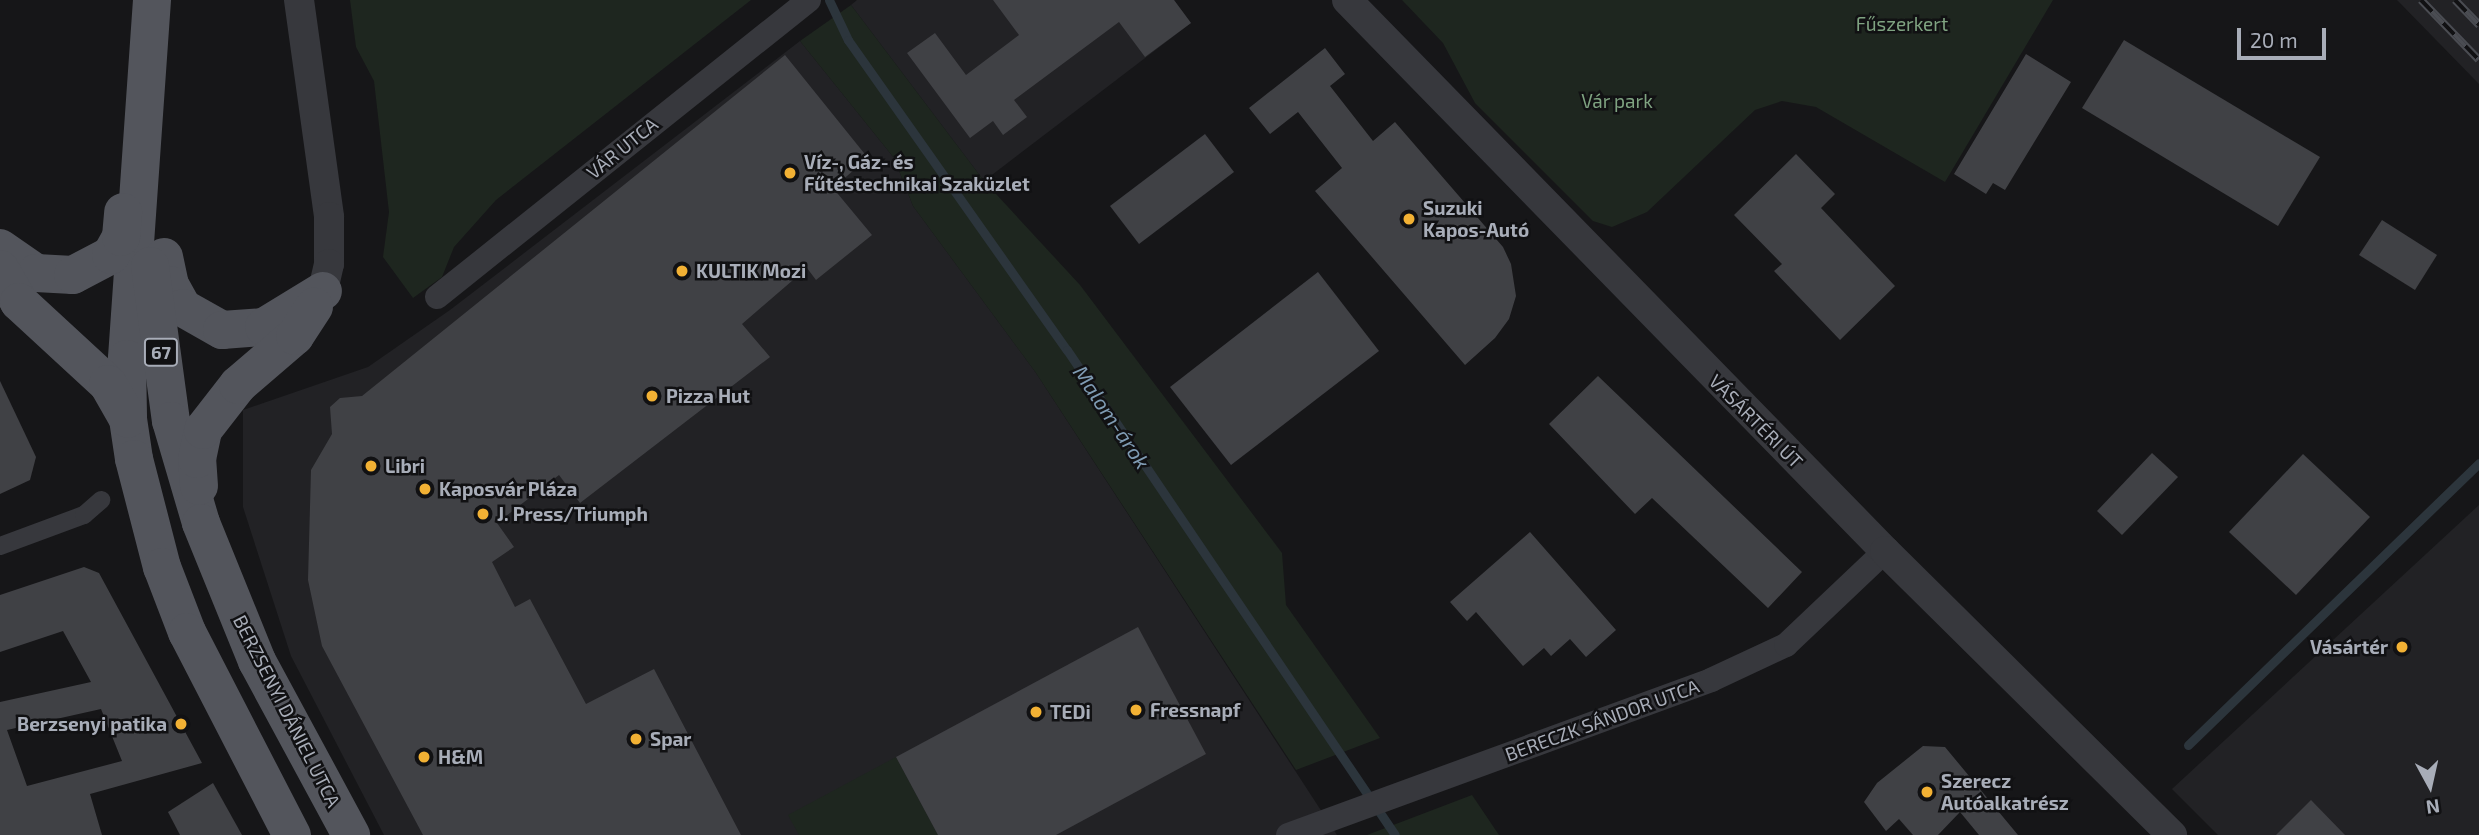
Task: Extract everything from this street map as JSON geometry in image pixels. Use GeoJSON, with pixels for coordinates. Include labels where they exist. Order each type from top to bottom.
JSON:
{"type":"FeatureCollection","features":[{"type":"Feature","properties":{"kind":"main road","name":"BERZSENYI DÁNIEL UTCA"},"geometry":{"type":"LineString","coordinates":[[152,0],[127,359],[128,419],[162,566],[187,632],[292,835]]}},
{"type":"Feature","properties":{"kind":"main road","name":"BERZSENYI DÁNIEL UTCA"},"geometry":{"type":"LineString","coordinates":[[141,165],[171,421],[201,523],[257,661],[351,835]]}},
{"type":"Feature","properties":{"kind":"main road"},"geometry":{"type":"LineString","coordinates":[[0,248],[36,273],[53,277],[95,266],[111,255],[121,237],[127,182],[141,165],[157,182],[163,249],[170,285],[183,308],[222,330],[245,331],[264,327],[323,291]]}},
{"type":"Feature","properties":{"kind":"main road"},"geometry":{"type":"LineString","coordinates":[[0,268],[19,302],[108,384],[128,419]]}},
{"type":"Feature","properties":{"kind":"main road"},"geometry":{"type":"LineString","coordinates":[[201,523],[197,459],[203,430],[239,386],[295,336],[323,291]]}},
{"type":"Feature","properties":{"kind":"street"},"geometry":{"type":"LineString","coordinates":[[299,0],[329,216],[329,264],[323,291]]}},
{"type":"Feature","properties":{"kind":"street","name":"VÁR UTCA"},"geometry":{"type":"LineString","coordinates":[[437,297],[809,0]]}},
{"type":"Feature","properties":{"kind":"street","name":"VÁSÁRTÉRI ÚT"},"geometry":{"type":"LineString","coordinates":[[1346,0],[1885,551],[2172,835]]}},
{"type":"Feature","properties":{"kind":"street"},"geometry":{"type":"LineString","coordinates":[[0,546],[84,515],[101,500]]}},
{"type":"Feature","properties":{"kind":"street","name":"BERECZK SÁNDOR UTCA"},"geometry":{"type":"LineString","coordinates":[[1288,835],[1711,680],[1786,645],[1885,551]]}},
{"type":"Feature","properties":{"kind":"shaded area"},"geometry":{"type":"Polygon","coordinates":[[[857,0],[1174,0],[1191,23],[984,181],[851,5],[857,0]]]}},
{"type":"Feature","properties":{"kind":"shaded area"},"geometry":{"type":"Polygon","coordinates":[[[2397,0],[2479,0],[2479,84],[2397,0]]]}},
{"type":"Feature","properties":{"kind":"shaded area"},"geometry":{"type":"Polygon","coordinates":[[[800,41],[894,158],[913,206],[1036,373],[1337,835],[384,835],[291,656],[243,507],[243,410],[368,367],[450,310],[800,41]]]}},
{"type":"Feature","properties":{"kind":"shaded area","name":"Vásártér"},"geometry":{"type":"Polygon","coordinates":[[[2479,505],[2479,835],[2218,835],[2172,789],[2479,505]]]}},
{"type":"Feature","properties":{"kind":"green space"},"geometry":{"type":"Polygon","coordinates":[[[350,0],[751,0],[496,200],[454,247],[442,277],[413,298],[383,257],[389,212],[374,81],[356,47],[350,0]]]}},
{"type":"Feature","properties":{"kind":"green space","name":"Vár park"},"geometry":{"type":"Polygon","coordinates":[[[1402,0],[2053,0],[1945,182],[1816,107],[1782,101],[1755,110],[1647,212],[1612,227],[1593,221],[1475,103],[1443,43],[1402,0]]]}},
{"type":"Feature","properties":{"kind":"green space"},"geometry":{"type":"Polygon","coordinates":[[[851,5],[984,181],[1080,285],[1282,553],[1286,605],[1380,738],[1296,770],[1036,373],[913,206],[894,158],[800,41],[851,5]]]}},
{"type":"Feature","properties":{"kind":"green space"},"geometry":{"type":"Polygon","coordinates":[[[896,757],[938,835],[799,835],[788,815],[896,757]]]}},
{"type":"Feature","properties":{"kind":"green space"},"geometry":{"type":"Polygon","coordinates":[[[1472,795],[1499,835],[1367,835],[1472,795]]]}},
{"type":"Feature","properties":{"kind":"building"},"geometry":{"type":"Polygon","coordinates":[[[993,0],[1174,0],[1191,23],[1145,57],[1119,22],[1014,100],[1027,117],[1003,135],[993,121],[970,138],[907,53],[935,33],[966,75],[1019,35],[993,0]]]}},
{"type":"Feature","properties":{"kind":"building"},"geometry":{"type":"Polygon","coordinates":[[[2124,40],[2320,157],[2278,226],[2082,108],[2124,40]]]}},
{"type":"Feature","properties":{"kind":"building","name":"Suzuki Kapos-Autó"},"geometry":{"type":"Polygon","coordinates":[[[1325,48],[1345,74],[1330,86],[1373,141],[1395,122],[1503,247],[1511,264],[1516,296],[1509,319],[1495,338],[1465,365],[1315,191],[1342,168],[1298,112],[1270,134],[1249,108],[1325,48]]]}},
{"type":"Feature","properties":{"kind":"building"},"geometry":{"type":"Polygon","coordinates":[[[2026,54],[2071,82],[2005,190],[1993,183],[1986,194],[1954,174],[2026,54]]]}},
{"type":"Feature","properties":{"kind":"building","name":"Kaposvár Pláza"},"geometry":{"type":"Polygon","coordinates":[[[785,55],[868,158],[833,188],[872,235],[816,280],[807,268],[742,324],[770,357],[580,503],[559,475],[497,523],[514,547],[492,562],[515,607],[530,599],[586,704],[654,669],[741,835],[423,835],[322,646],[308,580],[311,470],[332,434],[330,407],[340,398],[362,396],[785,55]]]}},
{"type":"Feature","properties":{"kind":"building"},"geometry":{"type":"Polygon","coordinates":[[[1205,134],[1234,172],[1139,244],[1110,206],[1205,134]]]}},
{"type":"Feature","properties":{"kind":"building"},"geometry":{"type":"Polygon","coordinates":[[[1796,154],[1835,194],[1821,208],[1895,286],[1840,340],[1774,271],[1782,264],[1734,215],[1796,154]]]}},
{"type":"Feature","properties":{"kind":"building"},"geometry":{"type":"Polygon","coordinates":[[[2382,220],[2437,255],[2415,290],[2359,255],[2382,220]]]}},
{"type":"Feature","properties":{"kind":"building"},"geometry":{"type":"Polygon","coordinates":[[[1318,272],[1379,351],[1231,465],[1170,387],[1318,272]]]}},
{"type":"Feature","properties":{"kind":"building"},"geometry":{"type":"Polygon","coordinates":[[[1598,376],[1802,572],[1768,608],[1652,498],[1635,514],[1549,424],[1598,376]]]}},
{"type":"Feature","properties":{"kind":"building"},"geometry":{"type":"Polygon","coordinates":[[[0,381],[36,457],[30,480],[0,494],[0,381]]]}},
{"type":"Feature","properties":{"kind":"building"},"geometry":{"type":"Polygon","coordinates":[[[2152,453],[2178,477],[2122,535],[2097,511],[2152,453]]]}},
{"type":"Feature","properties":{"kind":"building"},"geometry":{"type":"Polygon","coordinates":[[[2303,454],[2370,517],[2296,595],[2229,532],[2303,454]]]}},
{"type":"Feature","properties":{"kind":"building"},"geometry":{"type":"Polygon","coordinates":[[[1530,532],[1616,630],[1586,657],[1570,639],[1551,656],[1544,648],[1523,666],[1476,612],[1467,621],[1450,602],[1530,532]]]}},
{"type":"Feature","properties":{"kind":"building"},"geometry":{"type":"Polygon","coordinates":[[[84,567],[99,573],[202,763],[90,794],[102,835],[0,835],[0,702],[91,682],[63,631],[0,652],[0,595],[84,567]],[[101,709],[7,730],[27,786],[122,761],[101,709]]]}},
{"type":"Feature","properties":{"kind":"building","name":"TEDi"},"geometry":{"type":"Polygon","coordinates":[[[1138,627],[1206,754],[1056,835],[938,835],[896,757],[1138,627]]]}},
{"type":"Feature","properties":{"kind":"building","name":"Szerecz Autóalkatrész"},"geometry":{"type":"Polygon","coordinates":[[[1923,746],[1945,747],[2018,835],[1979,835],[1960,812],[1938,835],[1913,835],[1899,819],[1886,831],[1864,802],[1877,783],[1923,746]]]}},
{"type":"Feature","properties":{"kind":"building"},"geometry":{"type":"Polygon","coordinates":[[[213,783],[242,835],[180,835],[168,812],[213,783]]]}},
{"type":"Feature","properties":{"kind":"building"},"geometry":{"type":"Polygon","coordinates":[[[2311,800],[2345,835],[2276,835],[2311,800]]]}},
{"type":"Feature","properties":{"kind":"waterway","name":"Malom-árok"},"geometry":{"type":"LineString","coordinates":[[829,0],[848,40],[1067,350],[1395,835]]}},
{"type":"Feature","properties":{"kind":"waterway"},"geometry":{"type":"LineString","coordinates":[[2188,745],[2479,463]]}},
{"type":"Feature","properties":{"kind":"railway"},"geometry":{"type":"LineString","coordinates":[[2421,0],[2479,60]]}},
{"type":"Feature","properties":{"kind":"railway"},"geometry":{"type":"LineString","coordinates":[[2455,0],[2479,25]]}},
{"type":"Feature","properties":{"kind":"place","name":"Víz-, Gáz- és Fűtéstechnikai Szaküzlet"},"geometry":{"type":"Point","coordinates":[790,173]}},
{"type":"Feature","properties":{"kind":"place","name":"Suzuki Kapos-Autó"},"geometry":{"type":"Point","coordinates":[1409,219]}},
{"type":"Feature","properties":{"kind":"place","name":"KULTIK Mozi"},"geometry":{"type":"Point","coordinates":[682,271]}},
{"type":"Feature","properties":{"kind":"place","name":"Pizza Hut"},"geometry":{"type":"Point","coordinates":[652,396]}},
{"type":"Feature","properties":{"kind":"place","name":"Libri"},"geometry":{"type":"Point","coordinates":[371,466]}},
{"type":"Feature","properties":{"kind":"place","name":"Kaposvár Pláza"},"geometry":{"type":"Point","coordinates":[425,489]}},
{"type":"Feature","properties":{"kind":"place","name":"J. Press/Triumph"},"geometry":{"type":"Point","coordinates":[483,514]}},
{"type":"Feature","properties":{"kind":"place","name":"Vásártér"},"geometry":{"type":"Point","coordinates":[2402,647]}},
{"type":"Feature","properties":{"kind":"place","name":"Fressnapf"},"geometry":{"type":"Point","coordinates":[1136,710]}},
{"type":"Feature","properties":{"kind":"place","name":"TEDi"},"geometry":{"type":"Point","coordinates":[1036,712]}},
{"type":"Feature","properties":{"kind":"place","name":"Berzsenyi patika"},"geometry":{"type":"Point","coordinates":[181,724]}},
{"type":"Feature","properties":{"kind":"place","name":"Spar"},"geometry":{"type":"Point","coordinates":[636,739]}},
{"type":"Feature","properties":{"kind":"place","name":"H&M"},"geometry":{"type":"Point","coordinates":[424,757]}},
{"type":"Feature","properties":{"kind":"place","name":"Szerecz Autóalkatrész"},"geometry":{"type":"Point","coordinates":[1927,792]}},
{"type":"Feature","properties":{"kind":"park label","name":"Fűszerkert"},"geometry":{"type":"Point","coordinates":[1902,24]}}]}
